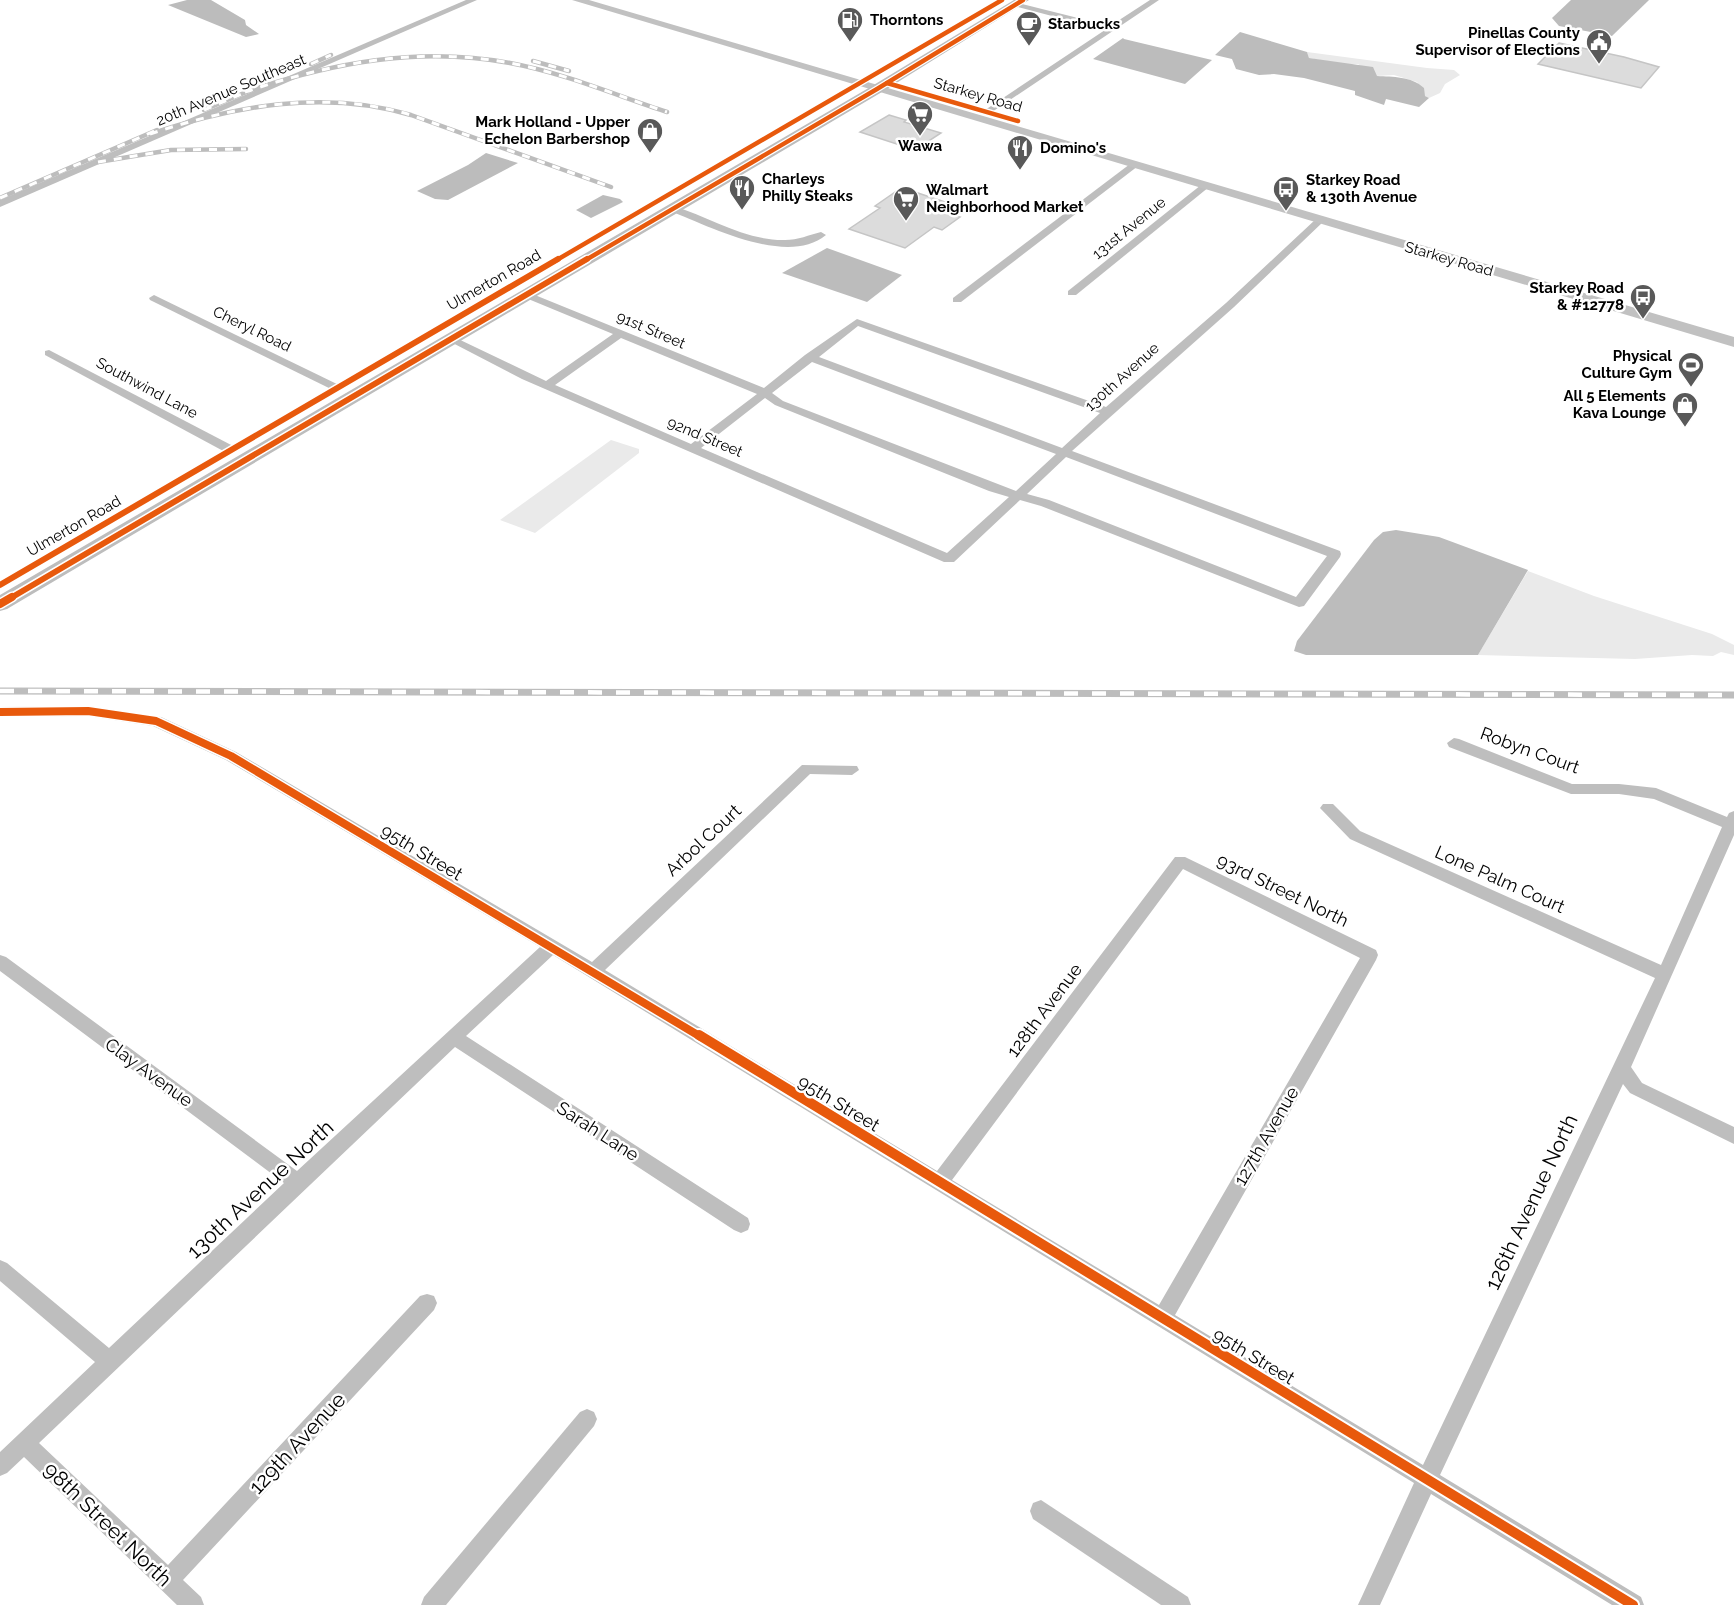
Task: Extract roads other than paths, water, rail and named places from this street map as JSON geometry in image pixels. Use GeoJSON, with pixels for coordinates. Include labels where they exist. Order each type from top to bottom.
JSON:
{"type":"FeatureCollection","features":[{"type":"Feature","properties":{"kind":"main road","name":"Starkey Road"},"geometry":{"type":"LineString","coordinates":[[577,0],[873,83],[986,112],[1734,333]]}},
{"type":"Feature","properties":{"kind":"main road","name":"Starkey Road"},"geometry":{"type":"LineString","coordinates":[[603,0],[873,83],[1066,146],[1734,342]]}},
{"type":"Feature","properties":{"kind":"main road","name":"Ulmerton Road"},"geometry":{"type":"LineString","coordinates":[[0,604],[673,209],[1002,0]]}},
{"type":"Feature","properties":{"kind":"main road","name":"Ulmerton Road"},"geometry":{"type":"LineString","coordinates":[[0,585],[693,180],[1020,2]]}},
{"type":"Feature","properties":{"kind":"main road"},"geometry":{"type":"LineString","coordinates":[[1066,146],[1100,145]]}},
{"type":"Feature","properties":{"kind":"main road"},"geometry":{"type":"LineString","coordinates":[[673,209],[679,196],[694,186],[693,180]]}},
{"type":"Feature","properties":{"kind":"main road"},"geometry":{"type":"LineString","coordinates":[[583,261],[590,249],[645,216],[652,204]]}},
{"type":"Feature","properties":{"kind":"main road"},"geometry":{"type":"LineString","coordinates":[[1309,208],[1319,221],[1345,221],[1392,235],[1401,235]]}},
{"type":"Feature","properties":{"kind":"main road"},"geometry":{"type":"LineString","coordinates":[[450,339],[452,333],[462,324],[530,284],[535,272]]}},
{"type":"Feature","properties":{"kind":"main road"},"geometry":{"type":"LineString","coordinates":[[204,484],[201,480],[207,474],[325,403],[332,398],[337,388]]}},
{"type":"Feature","properties":{"kind":"street","name":"20th Avenue Southeast"},"geometry":{"type":"LineString","coordinates":[[0,204],[473,0]]}},
{"type":"Feature","properties":{"kind":"street"},"geometry":{"type":"LineString","coordinates":[[986,112],[1155,0]]}},
{"type":"Feature","properties":{"kind":"street"},"geometry":{"type":"LineString","coordinates":[[1020,2],[1111,29]]}},
{"type":"Feature","properties":{"kind":"street"},"geometry":{"type":"LineString","coordinates":[[957,300],[1133,166]]}},
{"type":"Feature","properties":{"kind":"street","name":"131st Avenue"},"geometry":{"type":"LineString","coordinates":[[1072,293],[1204,187]]}},
{"type":"Feature","properties":{"kind":"street"},"geometry":{"type":"LineString","coordinates":[[673,209],[769,243],[800,243],[821,235]]}},
{"type":"Feature","properties":{"kind":"street","name":"130th Avenue"},"geometry":{"type":"LineString","coordinates":[[949,559],[1108,412],[1230,305],[1319,221]]}},
{"type":"Feature","properties":{"kind":"street","name":"91st Street"},"geometry":{"type":"LineString","coordinates":[[525,294],[765,393],[779,403],[993,488],[1021,494],[1299,603],[1335,554],[1066,452]]}},
{"type":"Feature","properties":{"kind":"street","name":"Cheryl Road"},"geometry":{"type":"LineString","coordinates":[[154,298],[337,388]]}},
{"type":"Feature","properties":{"kind":"street"},"geometry":{"type":"LineString","coordinates":[[693,448],[857,322],[1108,412]]}},
{"type":"Feature","properties":{"kind":"street"},"geometry":{"type":"LineString","coordinates":[[548,386],[621,333]]}},
{"type":"Feature","properties":{"kind":"street","name":"92nd Street"},"geometry":{"type":"LineString","coordinates":[[450,339],[526,377],[949,559]]}},
{"type":"Feature","properties":{"kind":"street","name":"Southwind Lane"},"geometry":{"type":"LineString","coordinates":[[49,353],[231,450]]}},
{"type":"Feature","properties":{"kind":"street"},"geometry":{"type":"LineString","coordinates":[[809,357],[1066,452]]}},
{"type":"Feature","properties":{"kind":"street","name":"95th Street"},"geometry":{"type":"LineString","coordinates":[[0,712],[88,711],[156,722],[231,756],[552,946],[1633,1605]]}},
{"type":"Feature","properties":{"kind":"street","name":"Robyn Court"},"geometry":{"type":"LineString","coordinates":[[1454,743],[1571,789],[1619,789],[1656,794],[1733,823]]}},
{"type":"Feature","properties":{"kind":"street","name":"Arbol Court"},"geometry":{"type":"LineString","coordinates":[[593,971],[807,769],[852,770]]}},
{"type":"Feature","properties":{"kind":"street","name":"Lone Palm Court"},"geometry":{"type":"LineString","coordinates":[[1328,808],[1355,835],[1664,974]]}},
{"type":"Feature","properties":{"kind":"street","name":"126th Avenue North"},"geometry":{"type":"LineString","coordinates":[[1369,1605],[1426,1479],[1622,1067],[1733,823]]}},
{"type":"Feature","properties":{"kind":"street","name":"93rd Street North"},"geometry":{"type":"LineString","coordinates":[[1180,861],[1370,955]]}},
{"type":"Feature","properties":{"kind":"street","name":"128th Avenue"},"geometry":{"type":"LineString","coordinates":[[939,1182],[1180,861]]}},
{"type":"Feature","properties":{"kind":"street","name":"130th Avenue North"},"geometry":{"type":"LineString","coordinates":[[0,1466],[298,1182],[552,946]]}},
{"type":"Feature","properties":{"kind":"street","name":"127th Avenue"},"geometry":{"type":"LineString","coordinates":[[1162,1318],[1370,955]]}},
{"type":"Feature","properties":{"kind":"street","name":"Clay Avenue"},"geometry":{"type":"LineString","coordinates":[[0,962],[298,1182]]}},
{"type":"Feature","properties":{"kind":"street","name":"Sarah Lane"},"geometry":{"type":"LineString","coordinates":[[454,1038],[741,1224]]}},
{"type":"Feature","properties":{"kind":"street"},"geometry":{"type":"LineString","coordinates":[[1622,1067],[1636,1088],[1734,1136]]}},
{"type":"Feature","properties":{"kind":"street"},"geometry":{"type":"LineString","coordinates":[[0,1269],[110,1362]]}},
{"type":"Feature","properties":{"kind":"street","name":"129th Avenue"},"geometry":{"type":"LineString","coordinates":[[167,1582],[427,1303]]}},
{"type":"Feature","properties":{"kind":"street"},"geometry":{"type":"LineString","coordinates":[[432,1605],[587,1419]]}},
{"type":"Feature","properties":{"kind":"street","name":"98th Street North"},"geometry":{"type":"LineString","coordinates":[[24,1443],[193,1605]]}},
{"type":"Feature","properties":{"kind":"street"},"geometry":{"type":"LineString","coordinates":[[1041,1511],[1180,1605]]}},
{"type":"Feature","properties":{"kind":"railway"},"geometry":{"type":"LineString","coordinates":[[311,64],[331,55]]}},
{"type":"Feature","properties":{"kind":"railway"},"geometry":{"type":"LineString","coordinates":[[250,90],[310,73],[376,60],[442,56],[476,58],[530,67],[570,78],[667,112]]}},
{"type":"Feature","properties":{"kind":"railway"},"geometry":{"type":"LineString","coordinates":[[533,61],[569,71]]}},
{"type":"Feature","properties":{"kind":"railway"},"geometry":{"type":"LineString","coordinates":[[204,110],[250,90]]}},
{"type":"Feature","properties":{"kind":"railway"},"geometry":{"type":"LineString","coordinates":[[245,92],[250,90]]}},
{"type":"Feature","properties":{"kind":"railway"},"geometry":{"type":"LineString","coordinates":[[150,134],[247,109],[279,104],[345,103],[378,107],[411,115],[611,187]]}},
{"type":"Feature","properties":{"kind":"railway"},"geometry":{"type":"LineString","coordinates":[[0,198],[157,130]]}},
{"type":"Feature","properties":{"kind":"railway"},"geometry":{"type":"LineString","coordinates":[[98,162],[171,150],[246,149]]}},
{"type":"Feature","properties":{"kind":"railway"},"geometry":{"type":"LineString","coordinates":[[0,691],[1734,695]]}},
{"type":"Feature","properties":{"kind":"place","name":"Thorntons"},"geometry":{"type":"Point","coordinates":[850,43]}},
{"type":"Feature","properties":{"kind":"place","name":"Starbucks"},"geometry":{"type":"Point","coordinates":[1029,47]}},
{"type":"Feature","properties":{"kind":"place","name":"Pinellas County Supervisor of Elections"},"geometry":{"type":"Point","coordinates":[1599,65]}},
{"type":"Feature","properties":{"kind":"place","name":"Wawa"},"geometry":{"type":"Point","coordinates":[920,137]}},
{"type":"Feature","properties":{"kind":"place","name":"Mark Holland - Upper Echelon Barbershop"},"geometry":{"type":"Point","coordinates":[650,154]}},
{"type":"Feature","properties":{"kind":"place","name":"Domino's"},"geometry":{"type":"Point","coordinates":[1020,171]}},
{"type":"Feature","properties":{"kind":"place","name":"Charleys Philly Steaks"},"geometry":{"type":"Point","coordinates":[742,211]}},
{"type":"Feature","properties":{"kind":"place","name":"Starkey Road & 130th Avenue"},"geometry":{"type":"Point","coordinates":[1286,212]}},
{"type":"Feature","properties":{"kind":"place","name":"Walmart Neighborhood Market"},"geometry":{"type":"Point","coordinates":[906,222]}},
{"type":"Feature","properties":{"kind":"place","name":"Starkey Road & #12778"},"geometry":{"type":"Point","coordinates":[1643,320]}},
{"type":"Feature","properties":{"kind":"place","name":"Physical Culture Gym"},"geometry":{"type":"Point","coordinates":[1691,388]}},
{"type":"Feature","properties":{"kind":"place","name":"All 5 Elements Kava Lounge"},"geometry":{"type":"Point","coordinates":[1685,428]}}]}
